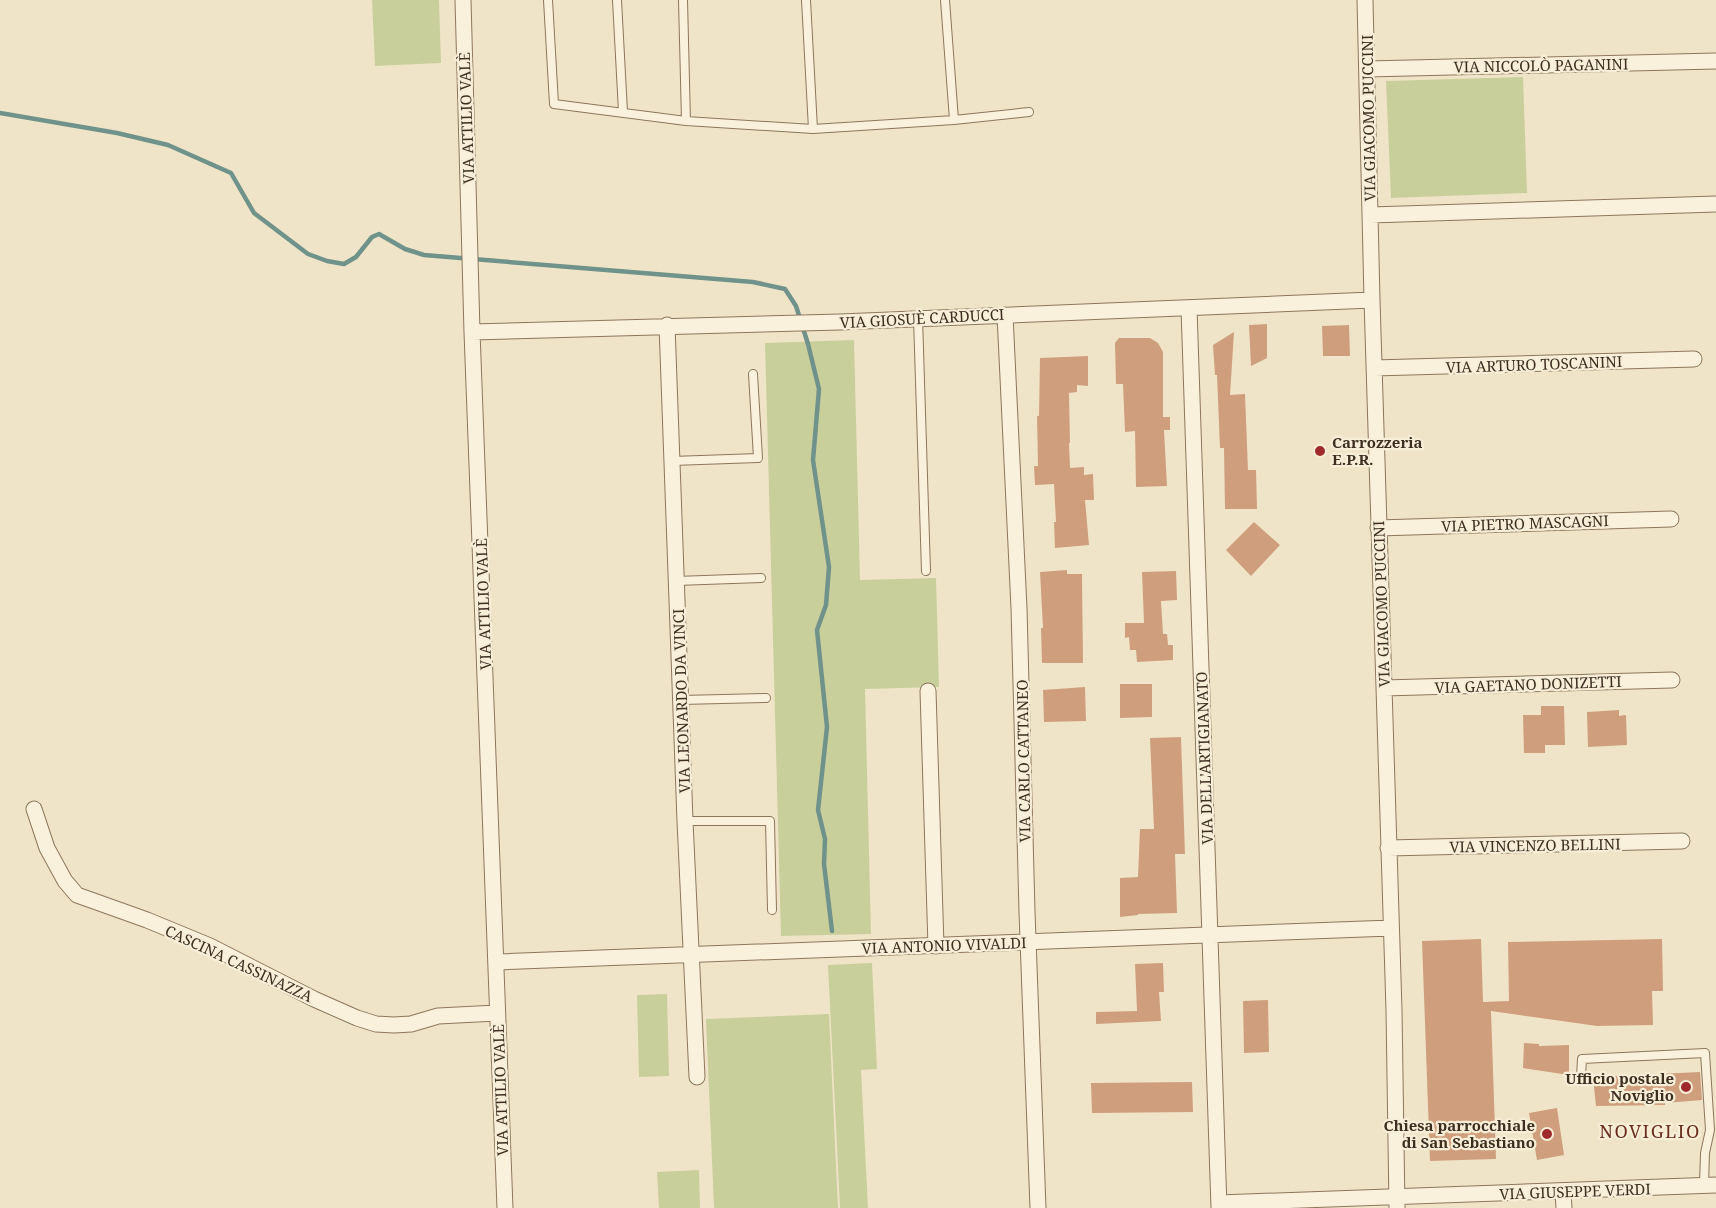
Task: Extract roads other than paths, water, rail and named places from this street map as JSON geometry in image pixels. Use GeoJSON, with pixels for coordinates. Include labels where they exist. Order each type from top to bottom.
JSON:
{"type":"FeatureCollection","features":[{"type":"Feature","properties":{"kind":"street","name":"VIA ATTILIO VALÈ"},"geometry":{"type":"LineString","coordinates":[[463,0],[472,332],[505,1208]]}},
{"type":"Feature","properties":{"kind":"street","name":"VIA GIACOMO PUCCINI"},"geometry":{"type":"LineString","coordinates":[[1365,0],[1397,1203]]}},
{"type":"Feature","properties":{"kind":"street","name":"VIA NICCOLÒ PAGANINI"},"geometry":{"type":"LineString","coordinates":[[1367,69],[1716,61]]}},
{"type":"Feature","properties":{"kind":"street"},"geometry":{"type":"LineString","coordinates":[[1371,215],[1716,204]]}},
{"type":"Feature","properties":{"kind":"street","name":"VIA GIOSUÈ CARDUCCI"},"geometry":{"type":"LineString","coordinates":[[472,332],[667,325],[818,323],[1372,300]]}},
{"type":"Feature","properties":{"kind":"street","name":"VIA DELL'ARTIGIANATO"},"geometry":{"type":"LineString","coordinates":[[1189,308],[1219,1206]]}},
{"type":"Feature","properties":{"kind":"street","name":"VIA CARLO CATTANEO"},"geometry":{"type":"LineString","coordinates":[[1005,315],[1019,608],[1038,1208]]}},
{"type":"Feature","properties":{"kind":"street","name":"VIA LEONARDO DA VINCI"},"geometry":{"type":"LineString","coordinates":[[667,325],[697,1077]]}},
{"type":"Feature","properties":{"kind":"street","name":"VIA ARTURO TOSCANINI"},"geometry":{"type":"LineString","coordinates":[[1374,368],[1694,359]]}},
{"type":"Feature","properties":{"kind":"street","name":"VIA PIETRO MASCAGNI"},"geometry":{"type":"LineString","coordinates":[[1378,528],[1671,519]]}},
{"type":"Feature","properties":{"kind":"street","name":"VIA GAETANO DONIZETTI"},"geometry":{"type":"LineString","coordinates":[[1384,688],[1672,680]]}},
{"type":"Feature","properties":{"kind":"street"},"geometry":{"type":"LineString","coordinates":[[928,691],[936,946]]}},
{"type":"Feature","properties":{"kind":"street","name":"CASCINA CASSINAZZA"},"geometry":{"type":"LineString","coordinates":[[34,810],[47,848],[65,881],[77,895],[210,946],[314,999],[357,1018],[376,1024],[394,1025],[411,1024],[438,1016],[497,1013]]}},
{"type":"Feature","properties":{"kind":"street","name":"VIA VINCENZO BELLINI"},"geometry":{"type":"LineString","coordinates":[[1388,848],[1682,841]]}},
{"type":"Feature","properties":{"kind":"street","name":"VIA ANTONIO VIVALDI"},"geometry":{"type":"LineString","coordinates":[[496,962],[1391,928]]}},
{"type":"Feature","properties":{"kind":"street","name":"VIA GIUSEPPE VERDI"},"geometry":{"type":"LineString","coordinates":[[1219,1206],[1397,1203],[1563,1191],[1710,1185]]}},
{"type":"Feature","properties":{"kind":"street"},"geometry":{"type":"LineString","coordinates":[[1563,1191],[1564,1208]]}},
{"type":"Feature","properties":{"kind":"lane"},"geometry":{"type":"LineString","coordinates":[[548,0],[554,104],[686,121],[813,129],[954,120],[1029,112]]}},
{"type":"Feature","properties":{"kind":"lane"},"geometry":{"type":"LineString","coordinates":[[617,0],[623,112]]}},
{"type":"Feature","properties":{"kind":"lane"},"geometry":{"type":"LineString","coordinates":[[683,0],[686,121]]}},
{"type":"Feature","properties":{"kind":"lane"},"geometry":{"type":"LineString","coordinates":[[806,0],[813,129]]}},
{"type":"Feature","properties":{"kind":"lane"},"geometry":{"type":"LineString","coordinates":[[945,0],[954,120]]}},
{"type":"Feature","properties":{"kind":"lane"},"geometry":{"type":"LineString","coordinates":[[918,318],[926,572]]}},
{"type":"Feature","properties":{"kind":"lane"},"geometry":{"type":"LineString","coordinates":[[672,461],[758,458],[753,374]]}},
{"type":"Feature","properties":{"kind":"lane"},"geometry":{"type":"LineString","coordinates":[[676,581],[761,578]]}},
{"type":"Feature","properties":{"kind":"lane"},"geometry":{"type":"LineString","coordinates":[[681,700],[766,698]]}},
{"type":"Feature","properties":{"kind":"lane"},"geometry":{"type":"LineString","coordinates":[[685,820],[770,821],[772,910]]}},
{"type":"Feature","properties":{"kind":"lane"},"geometry":{"type":"LineString","coordinates":[[1581,1077],[1582,1059],[1706,1053],[1710,1130],[1705,1153],[1710,1185]]}},
{"type":"Feature","properties":{"kind":"waterway"},"geometry":{"type":"LineString","coordinates":[[0,113],[117,133],[168,145],[231,173],[254,213],[308,254],[327,261],[344,264],[356,257],[372,237],[379,234],[405,249],[424,255],[753,282],[785,289],[796,306],[819,389],[813,460],[829,567],[826,605],[817,630],[827,727],[818,810],[825,839],[824,864],[832,931]]}},
{"type":"Feature","properties":{"kind":"place","name":"Carrozzeria E.P.R."},"geometry":{"type":"Point","coordinates":[1320,451]}},
{"type":"Feature","properties":{"kind":"place","name":"Ufficio postale Noviglio"},"geometry":{"type":"Point","coordinates":[1686,1087]}},
{"type":"Feature","properties":{"kind":"place","name":"Chiesa parrocchiale di San Sebastiano"},"geometry":{"type":"Point","coordinates":[1547,1134]}},
{"type":"Feature","properties":{"kind":"district","name":"NOVIGLIO"},"geometry":{"type":"Point","coordinates":[1650,1131]}}]}
